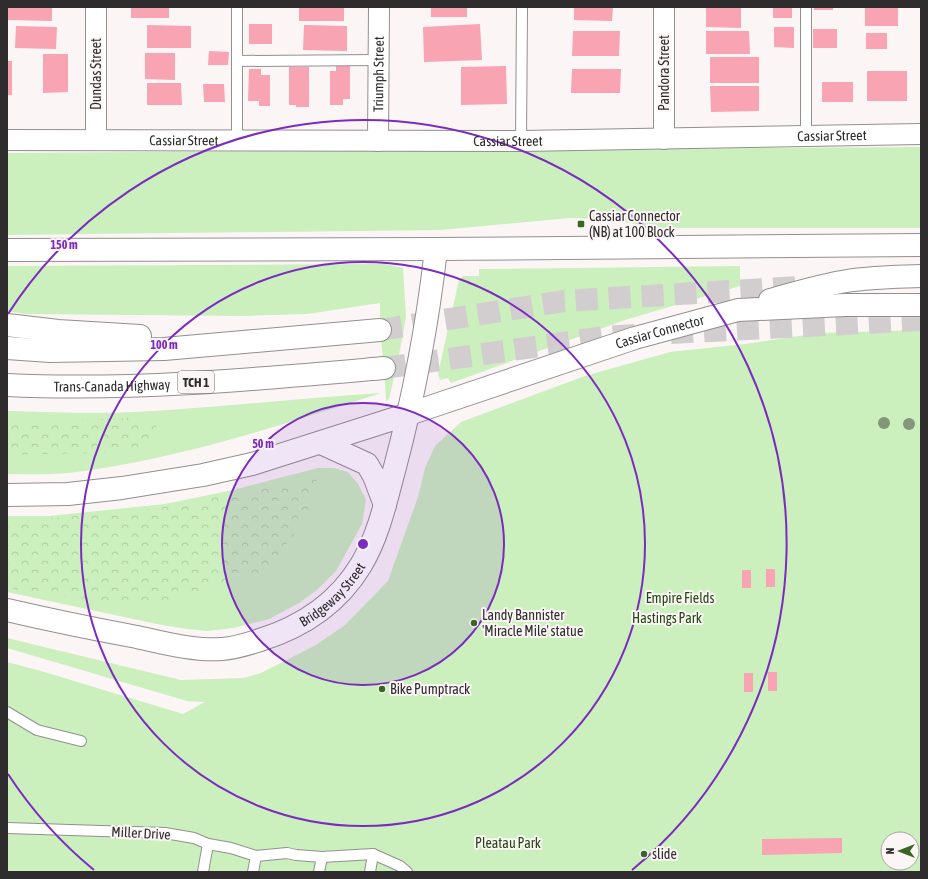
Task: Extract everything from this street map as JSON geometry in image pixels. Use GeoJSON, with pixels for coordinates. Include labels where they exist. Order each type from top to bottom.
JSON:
{"type":"FeatureCollection","features":[{"type":"Feature","properties":{"kind":"main road"},"geometry":{"type":"LineString","coordinates":[[7,250],[436,249],[921,245]]}},
{"type":"Feature","properties":{"kind":"main road","name":"Bridgeway Street"},"geometry":{"type":"LineString","coordinates":[[7,610],[159,642],[195,648],[222,649],[248,644],[289,630],[305,621],[331,602],[347,584],[361,564],[376,534],[385,505],[409,414],[431,288],[436,249]]}},
{"type":"Feature","properties":{"kind":"main road"},"geometry":{"type":"LineString","coordinates":[[738,310],[801,291],[848,281],[885,277],[921,276]]}},
{"type":"Feature","properties":{"kind":"main road","name":"Cassiar Connector"},"geometry":{"type":"LineString","coordinates":[[7,495],[68,494],[122,488],[203,475],[252,464],[321,443],[635,338],[738,310],[845,305],[921,305]]}},
{"type":"Feature","properties":{"kind":"main road"},"geometry":{"type":"LineString","coordinates":[[7,325],[58,332],[245,343]]}},
{"type":"Feature","properties":{"kind":"main road"},"geometry":{"type":"LineString","coordinates":[[7,348],[50,351],[164,349],[380,330]]}},
{"type":"Feature","properties":{"kind":"main road","name":"Trans-Canada Highway"},"geometry":{"type":"LineString","coordinates":[[7,385],[110,387],[248,380],[384,368]]}},
{"type":"Feature","properties":{"kind":"main road"},"geometry":{"type":"LineString","coordinates":[[321,443],[367,464],[374,476],[385,505]]}},
{"type":"Feature","properties":{"kind":"street","name":"Dundas Street"},"geometry":{"type":"LineString","coordinates":[[96,7],[96,140]]}},
{"type":"Feature","properties":{"kind":"street","name":"Triumph Street"},"geometry":{"type":"LineString","coordinates":[[378,141],[379,7]]}},
{"type":"Feature","properties":{"kind":"street","name":"Pandora Street"},"geometry":{"type":"LineString","coordinates":[[664,7],[664,139]]}},
{"type":"Feature","properties":{"kind":"street","name":"Cassiar Street"},"geometry":{"type":"LineString","coordinates":[[7,140],[521,141],[921,134]]}},
{"type":"Feature","properties":{"kind":"lane"},"geometry":{"type":"LineString","coordinates":[[237,7],[237,141]]}},
{"type":"Feature","properties":{"kind":"lane"},"geometry":{"type":"LineString","coordinates":[[521,141],[522,7]]}},
{"type":"Feature","properties":{"kind":"lane"},"geometry":{"type":"LineString","coordinates":[[806,7],[806,136]]}},
{"type":"Feature","properties":{"kind":"lane"},"geometry":{"type":"LineString","coordinates":[[237,61],[379,60]]}},
{"type":"Feature","properties":{"kind":"lane"},"geometry":{"type":"LineString","coordinates":[[7,712],[37,730],[81,741]]}},
{"type":"Feature","properties":{"kind":"lane","name":"Miller Drive"},"geometry":{"type":"LineString","coordinates":[[7,828],[165,833],[194,838],[208,844],[231,848],[256,856]]}},
{"type":"Feature","properties":{"kind":"lane"},"geometry":{"type":"LineString","coordinates":[[203,872],[208,844]]}},
{"type":"Feature","properties":{"kind":"lane"},"geometry":{"type":"LineString","coordinates":[[253,872],[256,856],[287,853],[322,857],[373,854],[400,866],[407,872]]}},
{"type":"Feature","properties":{"kind":"lane"},"geometry":{"type":"LineString","coordinates":[[370,872],[373,854]]}},
{"type":"Feature","properties":{"kind":"lane"},"geometry":{"type":"LineString","coordinates":[[319,872],[322,857]]}},
{"type":"Feature","properties":{"kind":"green space"},"geometry":{"type":"Polygon","coordinates":[[[921,147],[921,228],[659,228],[607,219],[570,218],[440,230],[7,235],[7,153],[921,147]]]}},
{"type":"Feature","properties":{"kind":"green space"},"geometry":{"type":"Polygon","coordinates":[[[385,264],[403,268],[406,317],[389,399],[386,401],[380,330],[380,303],[307,314],[241,316],[25,314],[7,311],[7,266],[385,264]]]}},
{"type":"Feature","properties":{"kind":"green space"},"geometry":{"type":"Polygon","coordinates":[[[740,266],[740,286],[625,320],[451,383],[448,378],[440,380],[438,374],[459,280],[463,276],[479,276],[479,269],[740,266]]]}},
{"type":"Feature","properties":{"kind":"green space","name":"Empire Fields"},"geometry":{"type":"Polygon","coordinates":[[[921,330],[921,872],[7,872],[7,662],[183,714],[205,702],[187,701],[7,648],[7,638],[181,680],[243,678],[261,673],[316,645],[345,625],[388,581],[418,497],[425,468],[435,446],[461,422],[585,376],[670,352],[745,344],[820,333],[921,330]]]}},
{"type":"Feature","properties":{"kind":"green space"},"geometry":{"type":"Polygon","coordinates":[[[381,393],[304,418],[187,451],[148,460],[68,473],[7,474],[7,411],[87,413],[135,412],[381,393]]]}},
{"type":"Feature","properties":{"kind":"green space"},"geometry":{"type":"Polygon","coordinates":[[[128,418],[158,423],[143,452],[7,455],[7,426],[20,422],[128,418]]]}},
{"type":"Feature","properties":{"kind":"green space"},"geometry":{"type":"Polygon","coordinates":[[[318,468],[334,468],[348,472],[358,484],[366,500],[362,524],[336,571],[318,589],[299,603],[269,619],[233,628],[208,631],[187,629],[7,592],[7,516],[49,516],[165,504],[233,490],[318,468]]]}},
{"type":"Feature","properties":{"kind":"green space"},"geometry":{"type":"Polygon","coordinates":[[[317,479],[305,521],[263,573],[149,606],[30,593],[7,587],[7,522],[152,509],[317,479]]]}},
{"type":"Feature","properties":{"kind":"building"},"geometry":{"type":"Polygon","coordinates":[[[7,7],[52,7],[52,21],[7,20],[7,7]]]}},
{"type":"Feature","properties":{"kind":"building"},"geometry":{"type":"Polygon","coordinates":[[[131,7],[169,7],[169,18],[131,18],[131,7]]]}},
{"type":"Feature","properties":{"kind":"building"},"geometry":{"type":"Polygon","coordinates":[[[299,7],[344,7],[344,21],[299,21],[299,7]]]}},
{"type":"Feature","properties":{"kind":"building"},"geometry":{"type":"Polygon","coordinates":[[[431,7],[467,7],[467,17],[431,17],[431,7]]]}},
{"type":"Feature","properties":{"kind":"building"},"geometry":{"type":"Polygon","coordinates":[[[574,7],[613,7],[612,21],[574,20],[574,7]]]}},
{"type":"Feature","properties":{"kind":"building"},"geometry":{"type":"Polygon","coordinates":[[[706,7],[741,7],[741,28],[706,27],[706,7]]]}},
{"type":"Feature","properties":{"kind":"building"},"geometry":{"type":"Polygon","coordinates":[[[773,7],[792,7],[792,18],[773,18],[773,7]]]}},
{"type":"Feature","properties":{"kind":"building"},"geometry":{"type":"Polygon","coordinates":[[[814,7],[833,7],[833,10],[814,10],[814,7]]]}},
{"type":"Feature","properties":{"kind":"building"},"geometry":{"type":"Polygon","coordinates":[[[865,7],[898,7],[898,26],[865,26],[865,7]]]}},
{"type":"Feature","properties":{"kind":"building"},"geometry":{"type":"Polygon","coordinates":[[[249,24],[272,24],[272,44],[249,44],[249,24]]]}},
{"type":"Feature","properties":{"kind":"building"},"geometry":{"type":"Polygon","coordinates":[[[480,24],[482,60],[424,62],[423,27],[480,24]]]}},
{"type":"Feature","properties":{"kind":"building"},"geometry":{"type":"Polygon","coordinates":[[[147,25],[191,26],[191,48],[147,48],[147,25]]]}},
{"type":"Feature","properties":{"kind":"building"},"geometry":{"type":"Polygon","coordinates":[[[304,25],[347,26],[347,51],[303,50],[304,25]]]}},
{"type":"Feature","properties":{"kind":"building"},"geometry":{"type":"Polygon","coordinates":[[[16,26],[57,27],[56,49],[15,48],[16,26]]]}},
{"type":"Feature","properties":{"kind":"building"},"geometry":{"type":"Polygon","coordinates":[[[774,27],[794,27],[794,48],[774,47],[774,27]]]}},
{"type":"Feature","properties":{"kind":"building"},"geometry":{"type":"Polygon","coordinates":[[[813,29],[837,29],[837,48],[813,48],[813,29]]]}},
{"type":"Feature","properties":{"kind":"building"},"geometry":{"type":"Polygon","coordinates":[[[573,31],[620,31],[619,56],[572,56],[573,31]]]}},
{"type":"Feature","properties":{"kind":"building"},"geometry":{"type":"Polygon","coordinates":[[[706,31],[749,31],[750,54],[706,54],[706,31]]]}},
{"type":"Feature","properties":{"kind":"building"},"geometry":{"type":"Polygon","coordinates":[[[866,33],[887,33],[887,49],[866,49],[866,33]]]}},
{"type":"Feature","properties":{"kind":"building"},"geometry":{"type":"Polygon","coordinates":[[[209,51],[229,52],[228,65],[208,65],[209,51]]]}},
{"type":"Feature","properties":{"kind":"building"},"geometry":{"type":"Polygon","coordinates":[[[145,53],[175,53],[175,80],[145,79],[145,53]]]}},
{"type":"Feature","properties":{"kind":"building"},"geometry":{"type":"Polygon","coordinates":[[[43,54],[68,54],[68,92],[43,93],[43,54]]]}},
{"type":"Feature","properties":{"kind":"building"},"geometry":{"type":"Polygon","coordinates":[[[710,57],[759,57],[759,83],[710,83],[710,57]]]}},
{"type":"Feature","properties":{"kind":"building"},"geometry":{"type":"Polygon","coordinates":[[[7,61],[12,61],[12,95],[7,95],[7,61]]]}},
{"type":"Feature","properties":{"kind":"building"},"geometry":{"type":"Polygon","coordinates":[[[336,66],[350,66],[350,99],[343,99],[343,105],[330,105],[330,71],[336,71],[336,66]]]}},
{"type":"Feature","properties":{"kind":"building"},"geometry":{"type":"Polygon","coordinates":[[[506,66],[507,104],[461,105],[461,67],[506,66]]]}},
{"type":"Feature","properties":{"kind":"building"},"geometry":{"type":"Polygon","coordinates":[[[289,67],[309,67],[309,107],[296,107],[296,105],[289,105],[289,67]]]}},
{"type":"Feature","properties":{"kind":"building"},"geometry":{"type":"Polygon","coordinates":[[[249,69],[261,69],[261,75],[270,75],[270,106],[259,106],[259,101],[248,101],[249,69]]]}},
{"type":"Feature","properties":{"kind":"building"},"geometry":{"type":"Polygon","coordinates":[[[572,69],[621,69],[620,93],[571,93],[572,69]]]}},
{"type":"Feature","properties":{"kind":"building"},"geometry":{"type":"Polygon","coordinates":[[[867,71],[907,71],[907,101],[867,101],[867,71]]]}},
{"type":"Feature","properties":{"kind":"building"},"geometry":{"type":"Polygon","coordinates":[[[822,82],[853,82],[853,102],[822,102],[822,82]]]}},
{"type":"Feature","properties":{"kind":"building"},"geometry":{"type":"Polygon","coordinates":[[[147,83],[181,83],[182,105],[147,105],[147,83]]]}},
{"type":"Feature","properties":{"kind":"building"},"geometry":{"type":"Polygon","coordinates":[[[203,84],[224,84],[225,102],[204,102],[203,84]]]}},
{"type":"Feature","properties":{"kind":"building"},"geometry":{"type":"Polygon","coordinates":[[[710,86],[759,86],[759,111],[711,112],[710,86]]]}},
{"type":"Feature","properties":{"kind":"building"},"geometry":{"type":"Polygon","coordinates":[[[766,569],[775,569],[775,587],[766,587],[766,569]]]}},
{"type":"Feature","properties":{"kind":"building"},"geometry":{"type":"Polygon","coordinates":[[[742,570],[751,570],[751,588],[742,588],[742,570]]]}},
{"type":"Feature","properties":{"kind":"building"},"geometry":{"type":"Polygon","coordinates":[[[768,672],[777,672],[777,691],[768,691],[768,672]]]}},
{"type":"Feature","properties":{"kind":"building"},"geometry":{"type":"Polygon","coordinates":[[[744,673],[753,673],[753,692],[744,692],[744,673]]]}},
{"type":"Feature","properties":{"kind":"building"},"geometry":{"type":"Polygon","coordinates":[[[842,838],[842,853],[762,855],[762,839],[842,838]]]}},
{"type":"Feature","properties":{"kind":"tunnel"},"geometry":{"type":"LineString","coordinates":[[380,330],[564,301],[798,287]]}},
{"type":"Feature","properties":{"kind":"tunnel"},"geometry":{"type":"LineString","coordinates":[[671,333],[921,320]]}},
{"type":"Feature","properties":{"kind":"tunnel"},"geometry":{"type":"LineString","coordinates":[[384,368],[605,337],[635,335]]}},
{"type":"Feature","properties":{"kind":"place","name":"Cassiar Connector (NB) at 100 Block"},"geometry":{"type":"Point","coordinates":[581,224]}},
{"type":"Feature","properties":{"kind":"place","name":"Landy Bannister 'Miracle Mile' statue"},"geometry":{"type":"Point","coordinates":[474,623]}},
{"type":"Feature","properties":{"kind":"place","name":"Bike Pumptrack"},"geometry":{"type":"Point","coordinates":[382,689]}},
{"type":"Feature","properties":{"kind":"place","name":"slide"},"geometry":{"type":"Point","coordinates":[644,854]}},
{"type":"Feature","properties":{"kind":"park label","name":"Hastings Park"},"geometry":{"type":"Point","coordinates":[667,618]}},
{"type":"Feature","properties":{"kind":"park label","name":"Pleatau Park"},"geometry":{"type":"Point","coordinates":[508,843]}}]}
